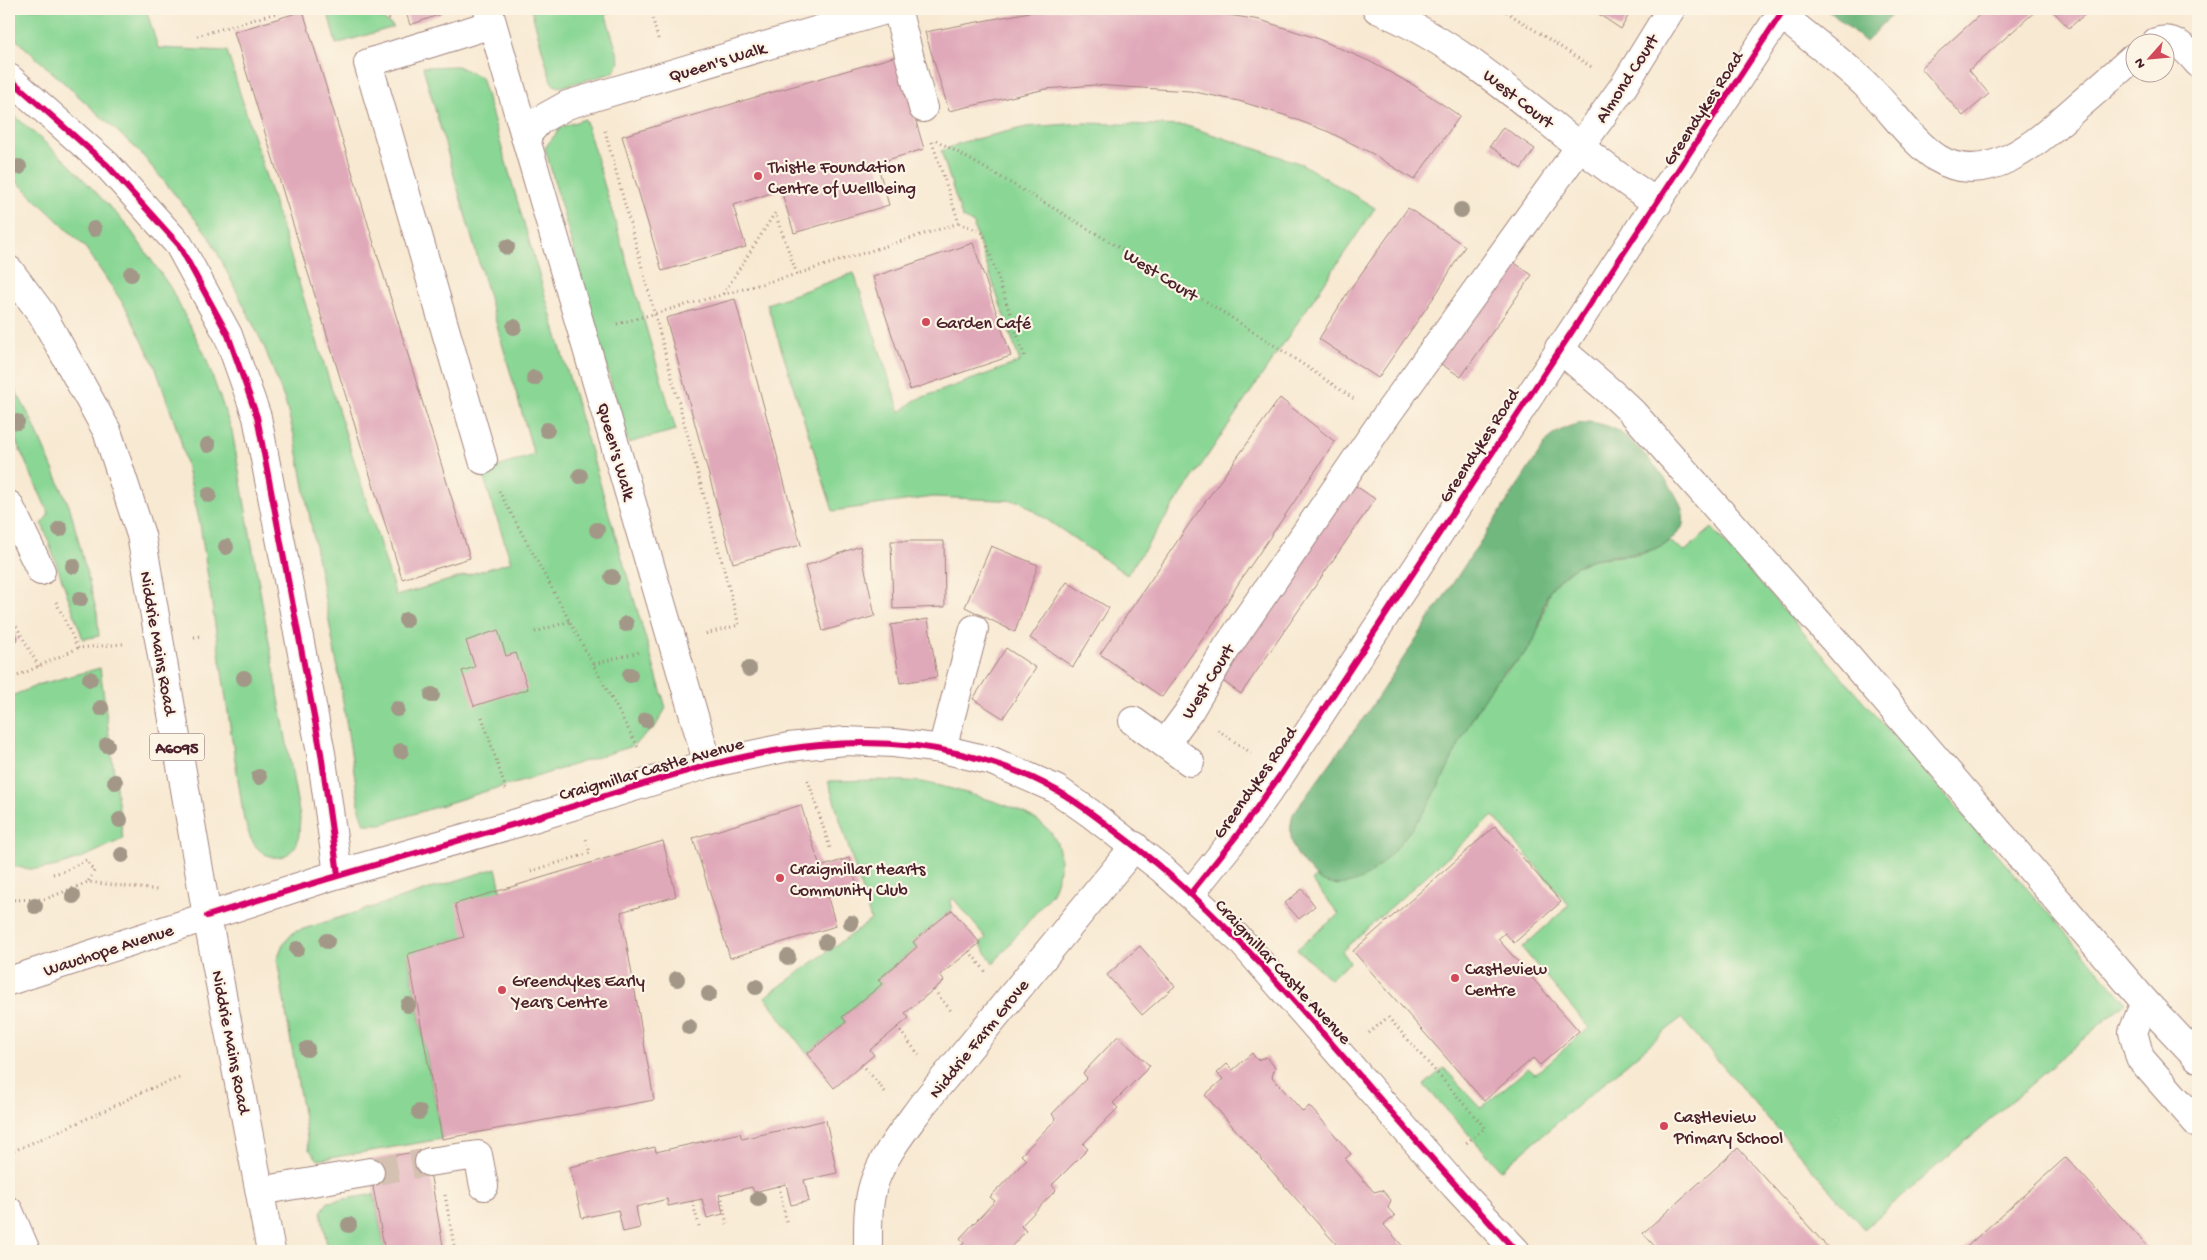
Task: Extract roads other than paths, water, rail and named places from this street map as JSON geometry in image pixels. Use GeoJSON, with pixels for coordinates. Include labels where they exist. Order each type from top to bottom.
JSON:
{"type":"FeatureCollection","features":[{"type":"Feature","properties":{"kind":"street","name":"Queen's Walk"},"geometry":{"type":"LineString","coordinates":[[525,137],[540,120],[567,105],[889,9]]}},
{"type":"Feature","properties":{"kind":"street"},"geometry":{"type":"LineString","coordinates":[[897,9],[923,108]]}},
{"type":"Feature","properties":{"kind":"street","name":"West Court"},"geometry":{"type":"LineString","coordinates":[[1377,9],[1429,35],[1469,59],[1658,203]]}},
{"type":"Feature","properties":{"kind":"street","name":"Almond Court"},"geometry":{"type":"LineString","coordinates":[[1581,146],[1622,87],[1671,9]]}},
{"type":"Feature","properties":{"kind":"street"},"geometry":{"type":"LineString","coordinates":[[1783,11],[1868,87],[1922,148],[1940,160],[1962,166],[1983,167],[2002,162],[2036,143],[2124,66]]}},
{"type":"Feature","properties":{"kind":"street","name":"Greendykes Road"},"geometry":{"type":"LineString","coordinates":[[1190,894],[1238,834],[1281,774],[1559,348],[1658,203],[1783,11]]}},
{"type":"Feature","properties":{"kind":"street","name":"Queen's Walk"},"geometry":{"type":"LineString","coordinates":[[483,460],[368,63],[490,17],[708,764]]}},
{"type":"Feature","properties":{"kind":"street"},"geometry":{"type":"LineString","coordinates":[[2174,42],[2180,44],[2198,63]]}},
{"type":"Feature","properties":{"kind":"street"},"geometry":{"type":"LineString","coordinates":[[9,78],[107,166],[179,246],[228,335],[257,417],[321,753],[338,874]]}},
{"type":"Feature","properties":{"kind":"street","name":"West Court"},"geometry":{"type":"LineString","coordinates":[[1165,744],[1190,710],[1226,649],[1384,420],[1581,146]]}},
{"type":"Feature","properties":{"kind":"street","name":"Niddrie Mains Road"},"geometry":{"type":"LineString","coordinates":[[9,270],[42,314],[108,431],[141,535],[207,916],[271,1251]]}},
{"type":"Feature","properties":{"kind":"street"},"geometry":{"type":"LineString","coordinates":[[1559,348],[1633,413],[1840,647],[2146,1002],[2198,1058]]}},
{"type":"Feature","properties":{"kind":"street"},"geometry":{"type":"LineString","coordinates":[[9,505],[41,571]]}},
{"type":"Feature","properties":{"kind":"street"},"geometry":{"type":"LineString","coordinates":[[942,749],[974,628]]}},
{"type":"Feature","properties":{"kind":"street"},"geometry":{"type":"LineString","coordinates":[[1133,721],[1190,762]]}},
{"type":"Feature","properties":{"kind":"street","name":"Craigmillar Castle Avenue"},"geometry":{"type":"LineString","coordinates":[[207,916],[338,874],[517,823],[708,764],[797,746],[845,741],[894,743],[942,749],[992,761],[1056,789],[1135,846],[1242,941],[1438,1167],[1516,1251]]}},
{"type":"Feature","properties":{"kind":"street","name":"Niddrie Farm Grove"},"geometry":{"type":"LineString","coordinates":[[868,1251],[868,1212],[874,1183],[896,1143],[923,1104],[1135,846]]}},
{"type":"Feature","properties":{"kind":"street","name":"Wauchope Avenue"},"geometry":{"type":"LineString","coordinates":[[9,980],[207,916]]}},
{"type":"Feature","properties":{"kind":"street"},"geometry":{"type":"LineString","coordinates":[[2146,1002],[2133,1032],[2140,1058],[2198,1124]]}},
{"type":"Feature","properties":{"kind":"street"},"geometry":{"type":"LineString","coordinates":[[434,1162],[478,1155],[484,1186]]}},
{"type":"Feature","properties":{"kind":"street"},"geometry":{"type":"LineString","coordinates":[[260,1191],[370,1172]]}},
{"type":"Feature","properties":{"kind":"street"},"geometry":{"type":"LineString","coordinates":[[9,1211],[26,1251]]}},
{"type":"Feature","properties":{"kind":"tunnel"},"geometry":{"type":"LineString","coordinates":[[370,1172],[429,1162]]}},
{"type":"Feature","properties":{"kind":"place","name":"Thistle Foundation Centre of Wellbeing"},"geometry":{"type":"Point","coordinates":[758,176]}},
{"type":"Feature","properties":{"kind":"place","name":"Garden Café"},"geometry":{"type":"Point","coordinates":[926,322]}},
{"type":"Feature","properties":{"kind":"place","name":"Craigmillar Hearts Community Club"},"geometry":{"type":"Point","coordinates":[780,878]}},
{"type":"Feature","properties":{"kind":"place","name":"Castleview Centre"},"geometry":{"type":"Point","coordinates":[1455,978]}},
{"type":"Feature","properties":{"kind":"place","name":"Greendykes Early Years Centre"},"geometry":{"type":"Point","coordinates":[502,990]}},
{"type":"Feature","properties":{"kind":"place","name":"Castleview Primary School"},"geometry":{"type":"Point","coordinates":[1664,1126]}}]}
